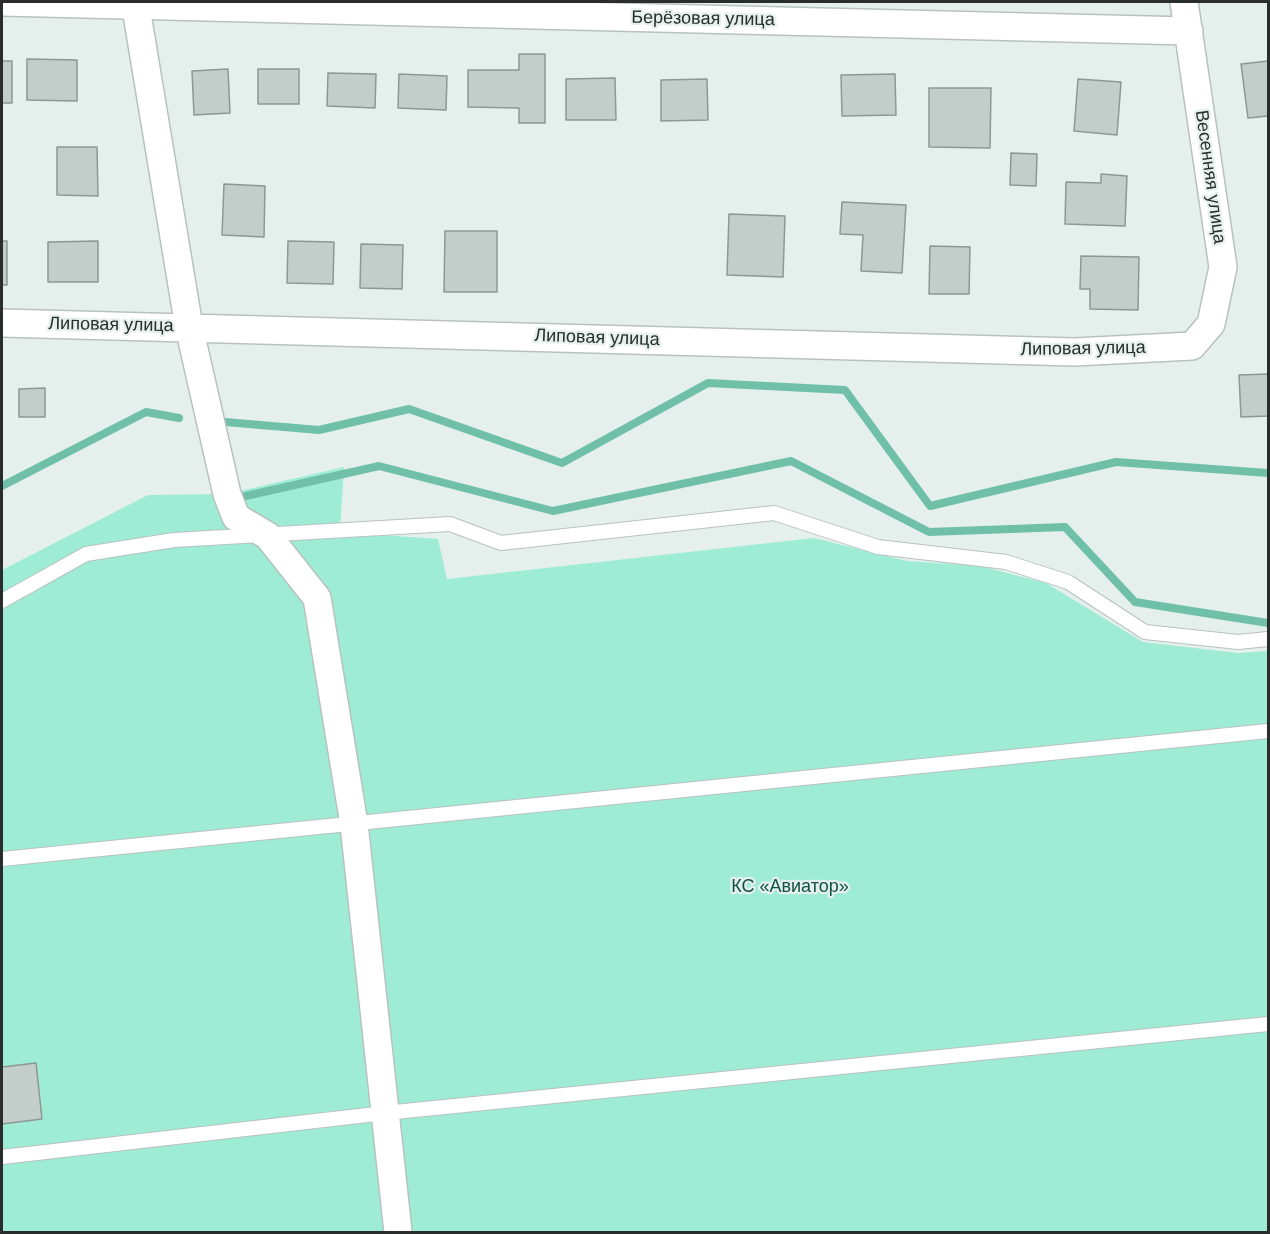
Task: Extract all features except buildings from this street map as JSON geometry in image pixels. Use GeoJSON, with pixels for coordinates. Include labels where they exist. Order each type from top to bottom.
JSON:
{"type":"FeatureCollection","features":[{"type":"Feature","properties":{"kind":"street","name":"Берёзовая улица"},"geometry":{"type":"LineString","coordinates":[[2,2],[135,3],[1189,32]]}},
{"type":"Feature","properties":{"kind":"street","name":"Весенняя улица"},"geometry":{"type":"LineString","coordinates":[[1184,2],[1223,267],[1211,324],[1192,346]]}},
{"type":"Feature","properties":{"kind":"street"},"geometry":{"type":"LineString","coordinates":[[135,3],[189,327],[233,509],[236,516],[268,536],[317,598],[354,824],[398,1233]]}},
{"type":"Feature","properties":{"kind":"street","name":"Липовая улица"},"geometry":{"type":"LineString","coordinates":[[2,323],[1075,352],[1192,346]]}},
{"type":"Feature","properties":{"kind":"lane"},"geometry":{"type":"LineString","coordinates":[[2,601],[86,554],[174,540],[450,524],[501,543],[774,513],[878,547],[1006,562],[1068,582],[1145,632],[1238,642],[1269,639]]}},
{"type":"Feature","properties":{"kind":"lane"},"geometry":{"type":"LineString","coordinates":[[2,859],[1269,731]]}},
{"type":"Feature","properties":{"kind":"lane"},"geometry":{"type":"LineString","coordinates":[[2,1157],[385,1113],[1269,1024]]}},
{"type":"Feature","properties":{"kind":"green space","name":"КС «Авиатор»"},"geometry":{"type":"Polygon","coordinates":[[[344,467],[340,532],[438,539],[447,579],[814,538],[907,561],[980,566],[1046,583],[1143,642],[1238,653],[1268,651],[1268,1232],[2,1232],[2,570],[148,495],[227,494],[344,467]]]}},
{"type":"Feature","properties":{"kind":"waterway"},"geometry":{"type":"LineString","coordinates":[[225,422],[319,430],[409,409],[562,463],[708,383],[845,390],[930,506],[1116,462],[1268,473]]}},
{"type":"Feature","properties":{"kind":"waterway"},"geometry":{"type":"LineString","coordinates":[[2,486],[146,412],[179,418]]}},
{"type":"Feature","properties":{"kind":"waterway"},"geometry":{"type":"LineString","coordinates":[[237,498],[379,466],[553,511],[791,461],[929,532],[1065,527],[1135,602],[1268,623]]}}]}
